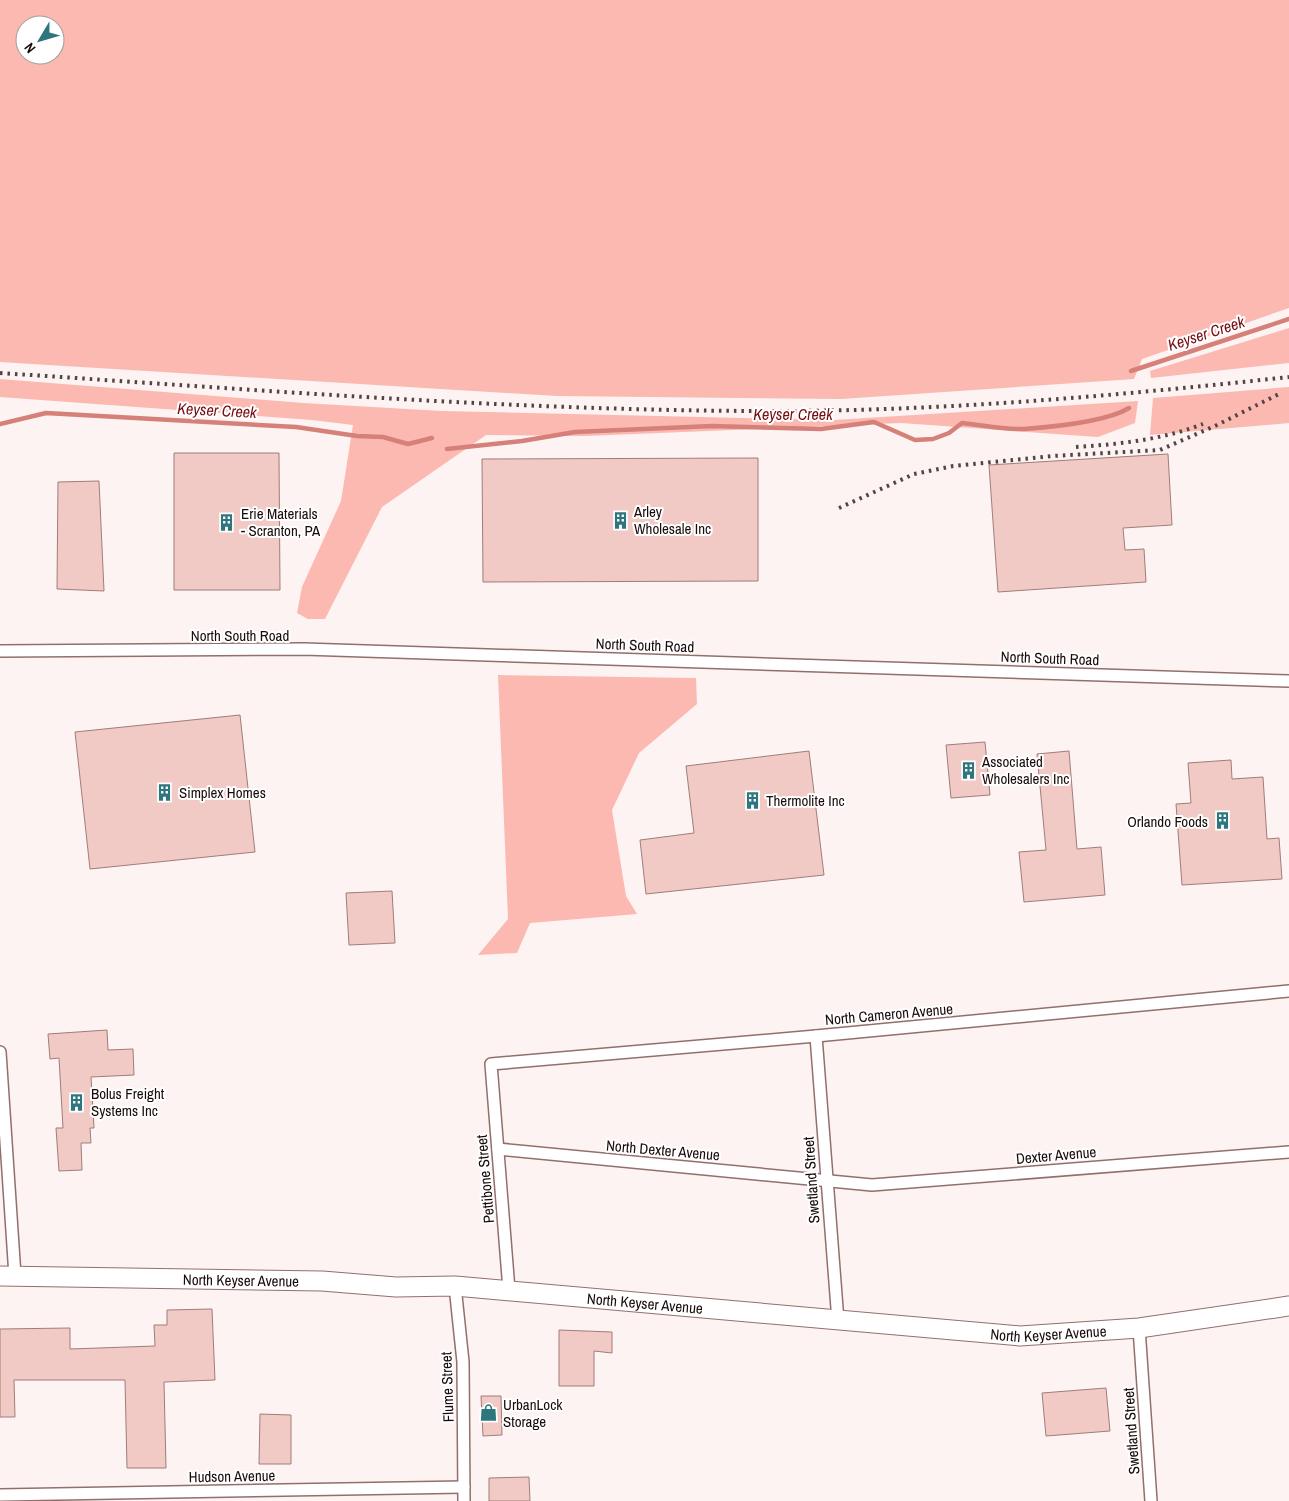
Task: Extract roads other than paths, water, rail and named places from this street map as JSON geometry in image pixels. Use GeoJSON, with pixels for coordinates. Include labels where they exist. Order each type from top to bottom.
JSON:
{"type":"FeatureCollection","features":[{"type":"Feature","properties":{"kind":"main road","name":"North Keyser Avenue"},"geometry":{"type":"LineString","coordinates":[[8,1276],[322,1281],[396,1287],[455,1286],[1020,1336],[1140,1328],[1289,1306]]}},
{"type":"Feature","properties":{"kind":"street","name":"North South Road"},"geometry":{"type":"LineString","coordinates":[[0,651],[304,650],[1289,681]]}},
{"type":"Feature","properties":{"kind":"street","name":"North Cameron Avenue"},"geometry":{"type":"LineString","coordinates":[[491,1064],[816,1036],[1289,991]]}},
{"type":"Feature","properties":{"kind":"street","name":"Swetland Street"},"geometry":{"type":"LineString","coordinates":[[816,1036],[838,1321]]}},
{"type":"Feature","properties":{"kind":"street"},"geometry":{"type":"LineString","coordinates":[[0,1052],[8,1276]]}},
{"type":"Feature","properties":{"kind":"street","name":"Pettibone Street"},"geometry":{"type":"LineString","coordinates":[[491,1064],[509,1290]]}},
{"type":"Feature","properties":{"kind":"street","name":"North Dexter Avenue"},"geometry":{"type":"LineString","coordinates":[[498,1149],[826,1180]]}},
{"type":"Feature","properties":{"kind":"street","name":"Dexter Avenue"},"geometry":{"type":"LineString","coordinates":[[826,1180],[872,1185],[1289,1152]]}},
{"type":"Feature","properties":{"kind":"street","name":"Flume Street"},"geometry":{"type":"LineString","coordinates":[[455,1286],[463,1362],[464,1501]]}},
{"type":"Feature","properties":{"kind":"street","name":"Swetland Street"},"geometry":{"type":"LineString","coordinates":[[1140,1328],[1151,1501]]}},
{"type":"Feature","properties":{"kind":"street","name":"Hudson Avenue"},"geometry":{"type":"LineString","coordinates":[[0,1495],[464,1487]]}},
{"type":"Feature","properties":{"kind":"waterway","name":"Keyser Creek"},"geometry":{"type":"LineString","coordinates":[[1131,371],[1289,319]]}},
{"type":"Feature","properties":{"kind":"waterway","name":"Keyser Creek"},"geometry":{"type":"LineString","coordinates":[[447,449],[522,441],[575,432],[712,426],[821,429],[874,422],[915,440],[933,439],[949,433],[962,423],[1024,429],[1093,420],[1107,417],[1129,408]]}},
{"type":"Feature","properties":{"kind":"waterway","name":"Keyser Creek"},"geometry":{"type":"LineString","coordinates":[[0,424],[46,413],[296,427],[357,436],[383,437],[408,444],[432,438]]}},
{"type":"Feature","properties":{"kind":"railway"},"geometry":{"type":"LineString","coordinates":[[0,373],[494,404],[593,408],[791,411],[978,405],[1164,390],[1289,377]]}},
{"type":"Feature","properties":{"kind":"railway"},"geometry":{"type":"LineString","coordinates":[[839,508],[914,474],[953,466],[1052,456],[1160,450],[1217,425],[1279,394]]}},
{"type":"Feature","properties":{"kind":"railway"},"geometry":{"type":"LineString","coordinates":[[1076,447],[1140,440],[1172,434],[1203,424]]}},
{"type":"Feature","properties":{"kind":"place","name":"Arley Wholesale Inc"},"geometry":{"type":"Point","coordinates":[620,520]}},
{"type":"Feature","properties":{"kind":"place","name":"Erie Materials - Scranton, PA"},"geometry":{"type":"Point","coordinates":[227,522]}},
{"type":"Feature","properties":{"kind":"place","name":"Associated Wholesalers Inc"},"geometry":{"type":"Point","coordinates":[968,770]}},
{"type":"Feature","properties":{"kind":"place","name":"Simplex Homes"},"geometry":{"type":"Point","coordinates":[165,792]}},
{"type":"Feature","properties":{"kind":"place","name":"Thermolite Inc"},"geometry":{"type":"Point","coordinates":[752,800]}},
{"type":"Feature","properties":{"kind":"place","name":"Orlando Foods"},"geometry":{"type":"Point","coordinates":[1222,821]}},
{"type":"Feature","properties":{"kind":"place","name":"Bolus Freight Systems Inc"},"geometry":{"type":"Point","coordinates":[77,1102]}},
{"type":"Feature","properties":{"kind":"place","name":"UrbanLock Storage"},"geometry":{"type":"Point","coordinates":[489,1413]}}]}
